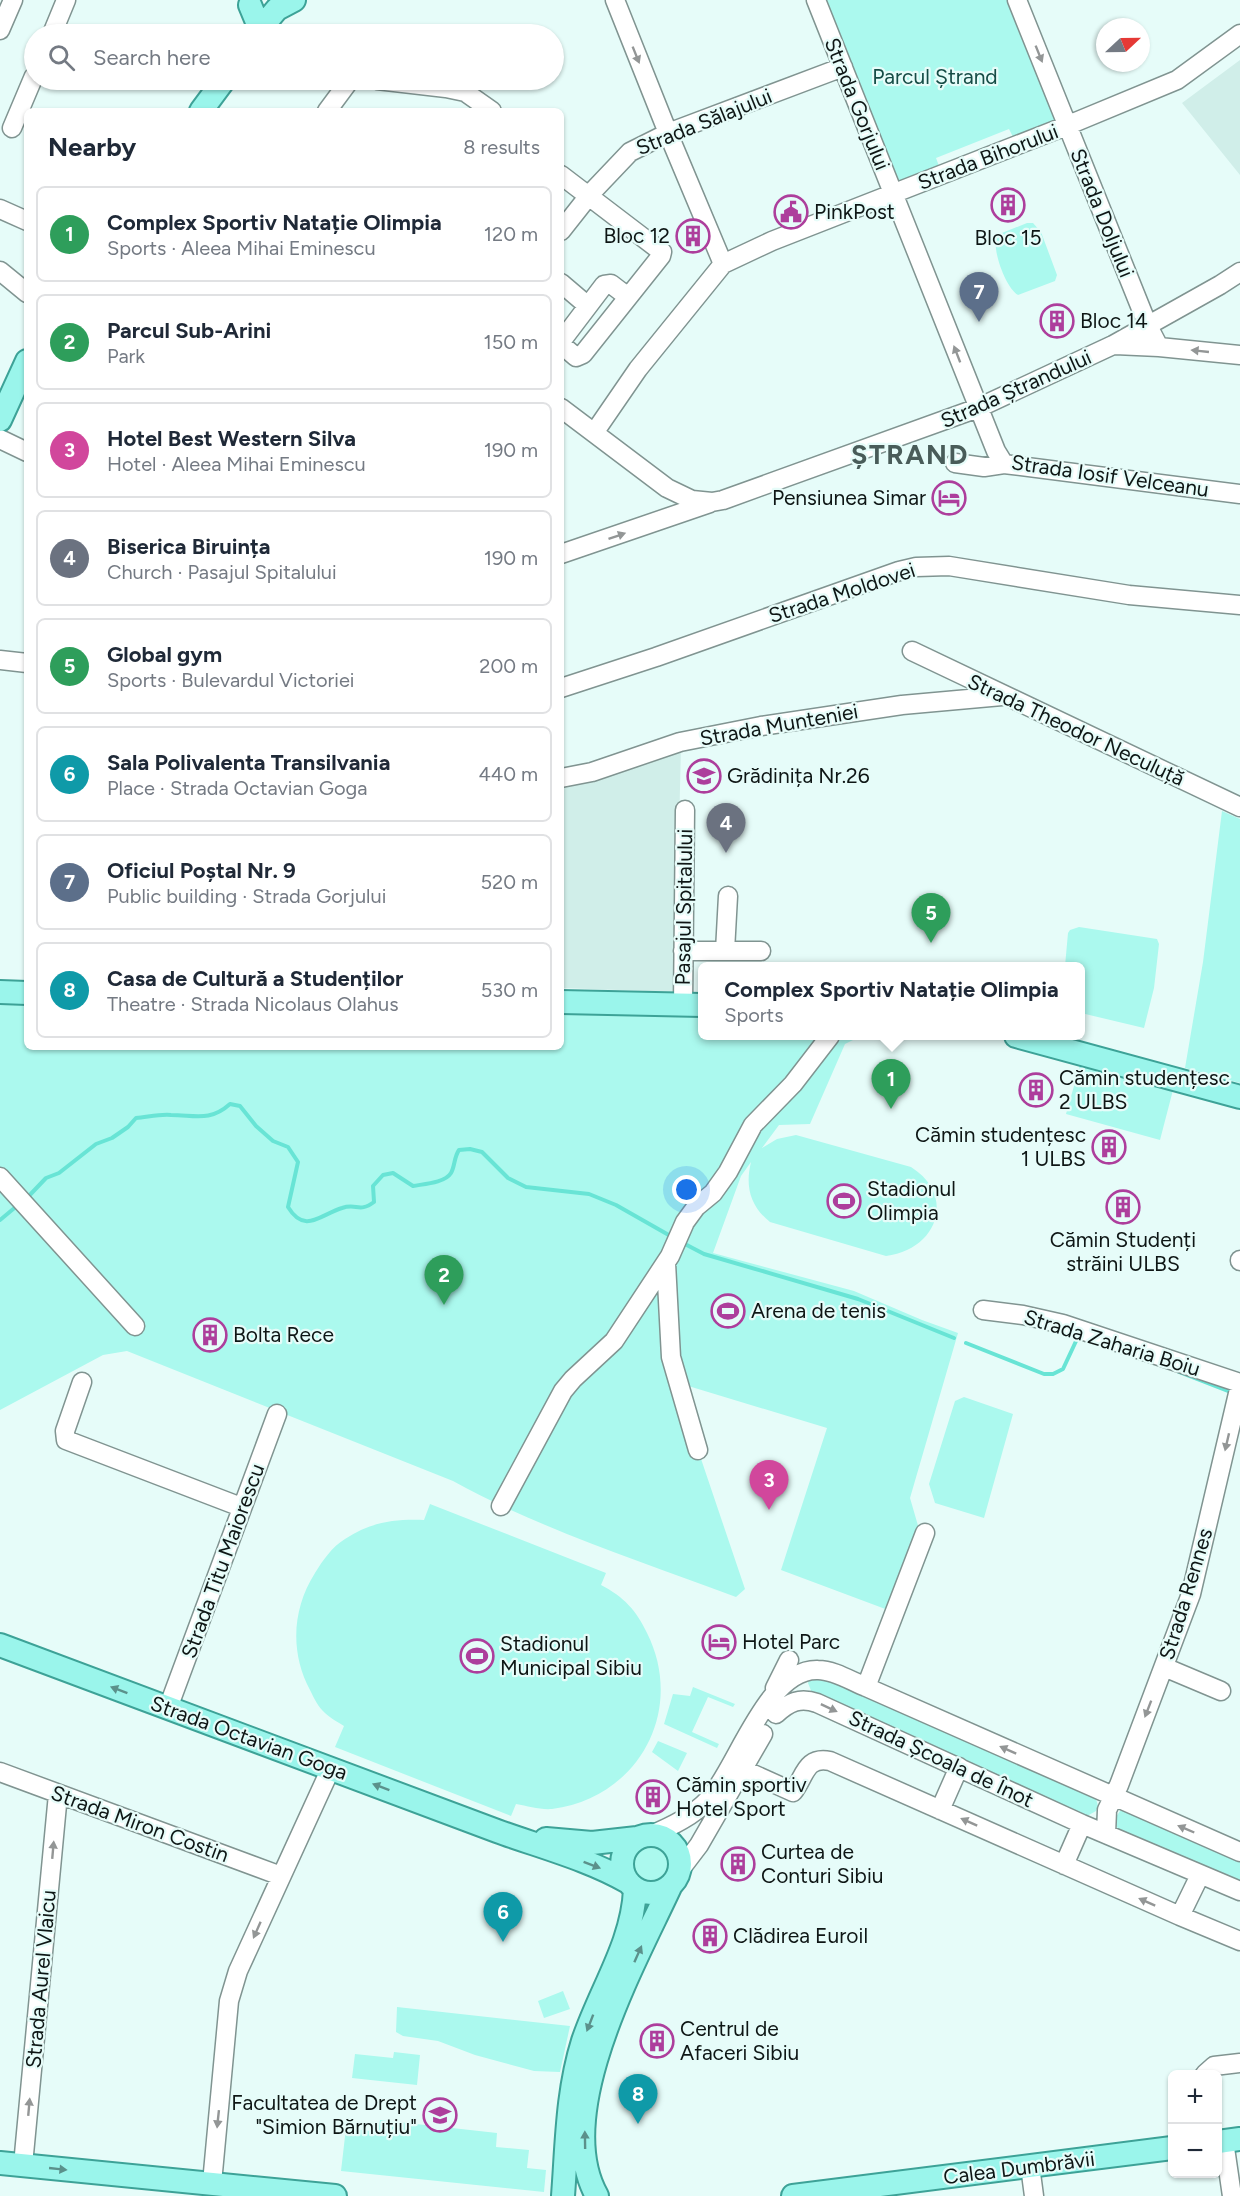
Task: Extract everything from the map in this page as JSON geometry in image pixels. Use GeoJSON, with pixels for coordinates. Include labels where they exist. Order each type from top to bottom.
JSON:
{"type":"FeatureCollection","features":[{"type":"Feature","properties":{"kind":"main road"},"geometry":{"type":"LineString","coordinates":[[247,2],[273,14]]}},
{"type":"Feature","properties":{"kind":"main road"},"geometry":{"type":"LineString","coordinates":[[203,108],[217,90]]}},
{"type":"Feature","properties":{"kind":"main road"},"geometry":{"type":"LineString","coordinates":[[0,420],[24,368]]}},
{"type":"Feature","properties":{"kind":"main road"},"geometry":{"type":"LineString","coordinates":[[0,992],[24,993]]}},
{"type":"Feature","properties":{"kind":"main road"},"geometry":{"type":"LineString","coordinates":[[564,1002],[692,1005]]}},
{"type":"Feature","properties":{"kind":"main road"},"geometry":{"type":"LineString","coordinates":[[1034,1040],[1240,1097]]}},
{"type":"Feature","properties":{"kind":"main road","name":"Strada Octavian Goga"},"geometry":{"type":"LineString","coordinates":[[0,1645],[497,1832],[581,1861],[631,1885]]}},
{"type":"Feature","properties":{"kind":"main road","name":"Strada Octavian Goga"},"geometry":{"type":"LineString","coordinates":[[497,1832],[576,1842],[603,1842],[644,1836]]}},
{"type":"Feature","properties":{"kind":"main road"},"geometry":{"type":"LineString","coordinates":[[563,2196],[568,2113],[574,2074],[590,2023],[629,1931],[634,1904],[631,1885],[622,1869],[623,1854],[631,1842],[644,1836],[663,1838],[674,1845],[680,1857],[675,1878],[607,2024],[592,2073],[585,2113],[584,2137],[587,2164],[597,2196]]}},
{"type":"Feature","properties":{"kind":"main road"},"geometry":{"type":"LineString","coordinates":[[631,1885],[653,1894],[675,1878]]}},
{"type":"Feature","properties":{"kind":"main road","name":"Calea Dumbrăvii"},"geometry":{"type":"LineString","coordinates":[[796,2196],[1168,2149]]}},
{"type":"Feature","properties":{"kind":"main road"},"geometry":{"type":"LineString","coordinates":[[0,2163],[212,2183],[243,2191],[334,2196]]}},
{"type":"Feature","properties":{"kind":"street"},"geometry":{"type":"LineString","coordinates":[[0,30],[13,0]]}},
{"type":"Feature","properties":{"kind":"street"},"geometry":{"type":"LineString","coordinates":[[56,24],[66,0]]}},
{"type":"Feature","properties":{"kind":"street"},"geometry":{"type":"LineString","coordinates":[[615,0],[723,264]]}},
{"type":"Feature","properties":{"kind":"street","name":"Strada Gorjului"},"geometry":{"type":"LineString","coordinates":[[816,0],[978,408]]}},
{"type":"Feature","properties":{"kind":"street","name":"Strada Doljului"},"geometry":{"type":"LineString","coordinates":[[1017,0],[1148,326],[1159,347]]}},
{"type":"Feature","properties":{"kind":"street","name":"Strada Bihorului"},"geometry":{"type":"LineString","coordinates":[[594,433],[638,369],[723,264],[772,242],[1068,126],[1177,80],[1240,34]]}},
{"type":"Feature","properties":{"kind":"street","name":"Strada Sălajului"},"geometry":{"type":"LineString","coordinates":[[564,227],[588,197],[630,152],[668,133],[843,67]]}},
{"type":"Feature","properties":{"kind":"street"},"geometry":{"type":"LineString","coordinates":[[13,129],[28,90]]}},
{"type":"Feature","properties":{"kind":"street"},"geometry":{"type":"LineString","coordinates":[[329,108],[343,90]]}},
{"type":"Feature","properties":{"kind":"street"},"geometry":{"type":"LineString","coordinates":[[456,90],[465,92],[488,108]]}},
{"type":"Feature","properties":{"kind":"street"},"geometry":{"type":"LineString","coordinates":[[564,177],[662,252],[583,354],[576,357],[564,347]]}},
{"type":"Feature","properties":{"kind":"street"},"geometry":{"type":"LineString","coordinates":[[0,208],[24,220]]}},
{"type":"Feature","properties":{"kind":"street"},"geometry":{"type":"LineString","coordinates":[[0,272],[24,291]]}},
{"type":"Feature","properties":{"kind":"street","name":"Strada Ștrandului"},"geometry":{"type":"LineString","coordinates":[[564,553],[712,502],[740,495],[978,408],[1113,345],[1240,272]]}},
{"type":"Feature","properties":{"kind":"street"},"geometry":{"type":"LineString","coordinates":[[564,338],[608,284],[628,297]]}},
{"type":"Feature","properties":{"kind":"street"},"geometry":{"type":"LineString","coordinates":[[564,286],[588,306]]}},
{"type":"Feature","properties":{"kind":"street"},"geometry":{"type":"LineString","coordinates":[[1113,345],[1159,347],[1240,356]]}},
{"type":"Feature","properties":{"kind":"street","name":"Strada Iosif Velceanu"},"geometry":{"type":"LineString","coordinates":[[978,408],[1004,464],[1240,494]]}},
{"type":"Feature","properties":{"kind":"street"},"geometry":{"type":"LineString","coordinates":[[564,410],[594,433]]}},
{"type":"Feature","properties":{"kind":"street","name":"Strada Ștrandului"},"geometry":{"type":"LineString","coordinates":[[594,433],[667,488],[692,500],[712,502]]}},
{"type":"Feature","properties":{"kind":"street"},"geometry":{"type":"LineString","coordinates":[[0,439],[24,451]]}},
{"type":"Feature","properties":{"kind":"street"},"geometry":{"type":"LineString","coordinates":[[955,463],[984,467],[1004,464]]}},
{"type":"Feature","properties":{"kind":"street","name":"Strada Moldovei"},"geometry":{"type":"LineString","coordinates":[[564,687],[916,567],[956,567],[1130,595],[1240,605]]}},
{"type":"Feature","properties":{"kind":"street","name":"Strada Theodor Neculuță"},"geometry":{"type":"LineString","coordinates":[[912,651],[1002,696],[1240,807]]}},
{"type":"Feature","properties":{"kind":"street"},"geometry":{"type":"LineString","coordinates":[[0,660],[24,663]]}},
{"type":"Feature","properties":{"kind":"street","name":"Strada Munteniei"},"geometry":{"type":"LineString","coordinates":[[564,777],[592,772],[680,742],[761,726],[902,705],[1002,696]]}},
{"type":"Feature","properties":{"kind":"street","name":"Pasajul Spitalului"},"geometry":{"type":"LineString","coordinates":[[685,810],[683,951],[692,1005]]}},
{"type":"Feature","properties":{"kind":"street"},"geometry":{"type":"LineString","coordinates":[[725,951],[728,896]]}},
{"type":"Feature","properties":{"kind":"street"},"geometry":{"type":"LineString","coordinates":[[683,951],[761,951]]}},
{"type":"Feature","properties":{"kind":"street"},"geometry":{"type":"LineString","coordinates":[[501,1506],[563,1391],[614,1341],[668,1260],[685,1222],[696,1207],[713,1193],[728,1172],[753,1125],[793,1084],[826,1040]]}},
{"type":"Feature","properties":{"kind":"street"},"geometry":{"type":"LineString","coordinates":[[4,1181],[135,1326]]}},
{"type":"Feature","properties":{"kind":"street"},"geometry":{"type":"LineString","coordinates":[[668,1260],[671,1357],[698,1450]]}},
{"type":"Feature","properties":{"kind":"street","name":"Strada Zaharia Boiu"},"geometry":{"type":"LineString","coordinates":[[983,1310],[1023,1315],[1063,1324],[1240,1384]]}},
{"type":"Feature","properties":{"kind":"street"},"geometry":{"type":"LineString","coordinates":[[82,1382],[65,1431],[66,1440],[241,1508]]}},
{"type":"Feature","properties":{"kind":"street","name":"Strada Rennes"},"geometry":{"type":"LineString","coordinates":[[1114,1797],[1191,1594],[1240,1384]]}},
{"type":"Feature","properties":{"kind":"street","name":"Strada Titu Maiorescu"},"geometry":{"type":"LineString","coordinates":[[168,1708],[277,1414]]}},
{"type":"Feature","properties":{"kind":"street"},"geometry":{"type":"LineString","coordinates":[[866,1687],[924,1533]]}},
{"type":"Feature","properties":{"kind":"street","name":"Strada Școala de Înot"},"geometry":{"type":"LineString","coordinates":[[770,1713],[794,1667],[826,1671],[1240,1852]]}},
{"type":"Feature","properties":{"kind":"street"},"geometry":{"type":"LineString","coordinates":[[1164,1667],[1221,1691]]}},
{"type":"Feature","properties":{"kind":"street","name":"Strada Școala de Înot"},"geometry":{"type":"LineString","coordinates":[[770,1713],[793,1702],[809,1700],[1082,1824],[1240,1891]]}},
{"type":"Feature","properties":{"kind":"street"},"geometry":{"type":"LineString","coordinates":[[675,1878],[699,1845],[744,1770],[770,1713]]}},
{"type":"Feature","properties":{"kind":"street"},"geometry":{"type":"LineString","coordinates":[[644,1836],[680,1822],[707,1802],[770,1713]]}},
{"type":"Feature","properties":{"kind":"street"},"geometry":{"type":"LineString","coordinates":[[744,1770],[793,1792],[812,1762],[823,1760],[1240,1941]]}},
{"type":"Feature","properties":{"kind":"street"},"geometry":{"type":"LineString","coordinates":[[940,1810],[959,1767]]}},
{"type":"Feature","properties":{"kind":"street"},"geometry":{"type":"LineString","coordinates":[[212,2183],[229,2001],[238,1971],[331,1768]]}},
{"type":"Feature","properties":{"kind":"street","name":"Strada Miron Costin"},"geometry":{"type":"LineString","coordinates":[[0,1772],[280,1876]]}},
{"type":"Feature","properties":{"kind":"street","name":"Strada Aurel Vlaicu"},"geometry":{"type":"LineString","coordinates":[[23,2165],[58,1794]]}},
{"type":"Feature","properties":{"kind":"street"},"geometry":{"type":"LineString","coordinates":[[1106,1834],[1105,1816],[1114,1797]]}},
{"type":"Feature","properties":{"kind":"street"},"geometry":{"type":"LineString","coordinates":[[1064,1865],[1082,1824]]}},
{"type":"Feature","properties":{"kind":"street"},"geometry":{"type":"LineString","coordinates":[[1180,1916],[1200,1875]]}},
{"type":"Feature","properties":{"kind":"street"},"geometry":{"type":"LineString","coordinates":[[1207,2070],[1231,2064]]}},
{"type":"Feature","properties":{"kind":"street"},"geometry":{"type":"LineString","coordinates":[[1227,2141],[1232,2196]]}},
{"type":"Feature","properties":{"kind":"street"},"geometry":{"type":"LineString","coordinates":[[1030,2166],[1034,2196]]}},
{"type":"Feature","properties":{"kind":"shaded area"},"geometry":{"type":"Polygon","coordinates":[[[1240,60],[1240,175],[1182,103],[1240,60]]]}},
{"type":"Feature","properties":{"kind":"shaded area"},"geometry":{"type":"Polygon","coordinates":[[[681,747],[675,992],[564,988],[564,783],[681,747]]]}},
{"type":"Feature","properties":{"kind":"green space","name":"Parcul Ștrand"},"geometry":{"type":"Polygon","coordinates":[[[824,0],[1009,0],[1056,121],[1013,137],[1009,129],[936,158],[939,166],[897,184],[824,0]]]}},
{"type":"Feature","properties":{"kind":"green space"},"geometry":{"type":"Polygon","coordinates":[[[1027,223],[1033,223],[1041,232],[1057,275],[1055,281],[1018,295],[1004,277],[996,241],[997,235],[1027,223]]]}},
{"type":"Feature","properties":{"kind":"green space"},"geometry":{"type":"Polygon","coordinates":[[[1222,811],[1240,819],[1240,1083],[1185,1068],[1203,962],[1222,811]]]}},
{"type":"Feature","properties":{"kind":"green space"},"geometry":{"type":"Polygon","coordinates":[[[1079,927],[1157,939],[1159,944],[1154,988],[1144,1028],[1085,1014],[1085,962],[1065,962],[1070,930],[1079,927]]]}},
{"type":"Feature","properties":{"kind":"green space"},"geometry":{"type":"Polygon","coordinates":[[[0,992],[24,993],[24,1050],[564,1050],[564,1002],[698,1005],[698,1040],[853,1040],[845,1044],[810,1124],[779,1125],[762,1148],[777,1139],[796,1135],[911,1167],[925,1179],[934,1192],[937,1206],[935,1220],[928,1233],[918,1244],[904,1252],[886,1256],[770,1222],[758,1209],[751,1195],[749,1171],[751,1162],[741,1176],[713,1253],[854,1291],[958,1333],[910,1498],[919,1529],[888,1610],[781,1570],[827,1428],[685,1385],[698,1450],[745,1589],[736,1597],[556,1530],[453,1481],[127,1351],[103,1355],[0,1410],[0,992]]]}},
{"type":"Feature","properties":{"kind":"green space"},"geometry":{"type":"Polygon","coordinates":[[[1080,1065],[1173,1090],[1160,1140],[1066,1114],[1080,1065]]]}},
{"type":"Feature","properties":{"kind":"green space"},"geometry":{"type":"Polygon","coordinates":[[[964,1397],[1013,1414],[984,1518],[935,1503],[929,1484],[955,1401],[964,1397]]]}},
{"type":"Feature","properties":{"kind":"green space","name":"Stadionul Municipal Sibiu"},"geometry":{"type":"Polygon","coordinates":[[[430,1504],[606,1573],[601,1585],[623,1599],[638,1617],[647,1633],[658,1663],[661,1692],[657,1720],[646,1746],[630,1769],[609,1788],[582,1801],[552,1809],[516,1804],[511,1816],[335,1747],[344,1726],[327,1715],[318,1705],[299,1661],[296,1631],[307,1587],[328,1554],[340,1542],[374,1525],[403,1520],[424,1520],[430,1504]]]}},
{"type":"Feature","properties":{"kind":"green space"},"geometry":{"type":"Polygon","coordinates":[[[820,1673],[1095,1795],[1098,1806],[1096,1811],[1087,1816],[812,1693],[808,1683],[809,1678],[820,1673]]]}},
{"type":"Feature","properties":{"kind":"green space"},"geometry":{"type":"Polygon","coordinates":[[[693,1687],[735,1704],[733,1707],[708,1697],[692,1732],[719,1744],[717,1748],[664,1724],[673,1694],[690,1696],[693,1687]]]}},
{"type":"Feature","properties":{"kind":"green space"},"geometry":{"type":"Polygon","coordinates":[[[658,1741],[687,1753],[678,1771],[652,1752],[658,1741]]]}},
{"type":"Feature","properties":{"kind":"green space"},"geometry":{"type":"Polygon","coordinates":[[[1125,1810],[1240,1860],[1240,1881],[1118,1829],[1114,1820],[1120,1811],[1125,1810]]]}},
{"type":"Feature","properties":{"kind":"green space"},"geometry":{"type":"Polygon","coordinates":[[[651,1846],[664,1851],[669,1864],[664,1877],[651,1882],[638,1877],[633,1864],[638,1851],[651,1846]]]}},
{"type":"Feature","properties":{"kind":"green space"},"geometry":{"type":"Polygon","coordinates":[[[563,1991],[570,2009],[544,2018],[538,2001],[563,1991]]]}},
{"type":"Feature","properties":{"kind":"green space"},"geometry":{"type":"Polygon","coordinates":[[[397,2007],[570,2026],[560,2072],[534,2071],[475,2055],[438,2041],[403,2036],[396,2032],[397,2007]]]}},
{"type":"Feature","properties":{"kind":"green space"},"geometry":{"type":"Polygon","coordinates":[[[394,2052],[420,2055],[417,2085],[352,2078],[355,2054],[393,2058],[394,2052]]]}},
{"type":"Feature","properties":{"kind":"green space"},"geometry":{"type":"Polygon","coordinates":[[[380,2120],[497,2133],[496,2147],[529,2150],[527,2168],[546,2170],[544,2192],[341,2171],[346,2128],[378,2132],[380,2120]]]}},
{"type":"Feature","properties":{"kind":"waterway"},"geometry":{"type":"LineString","coordinates":[[26,1199],[46,1178],[59,1173],[96,1144],[112,1138],[136,1118],[162,1115],[209,1115],[223,1110],[230,1104],[240,1106],[256,1126],[273,1141],[288,1147],[298,1162],[288,1207],[301,1220],[314,1220],[351,1206],[369,1205],[374,1202],[373,1186],[383,1175],[393,1173],[413,1186],[444,1179],[451,1173],[459,1150],[470,1149],[482,1152],[508,1178],[526,1187],[589,1194],[616,1205],[674,1238]]}},
{"type":"Feature","properties":{"kind":"waterway"},"geometry":{"type":"LineString","coordinates":[[0,1220],[18,1205]]}},
{"type":"Feature","properties":{"kind":"waterway"},"geometry":{"type":"LineString","coordinates":[[683,1243],[704,1254],[858,1299],[954,1338]]}},
{"type":"Feature","properties":{"kind":"waterway"},"geometry":{"type":"LineString","coordinates":[[966,1343],[1044,1374],[1053,1374],[1063,1369],[1077,1339],[1082,1336]]}},
{"type":"Feature","properties":{"kind":"waterway"},"geometry":{"type":"LineString","coordinates":[[1179,1372],[1228,1391]]}},
{"type":"Feature","properties":{"kind":"place","name":"Bloc 15"},"geometry":{"type":"Point","coordinates":[1008,205]}},
{"type":"Feature","properties":{"kind":"place","name":"PinkPost"},"geometry":{"type":"Point","coordinates":[791,212]}},
{"type":"Feature","properties":{"kind":"place","name":"Bloc 12"},"geometry":{"type":"Point","coordinates":[693,236]}},
{"type":"Feature","properties":{"kind":"place","name":"Bloc 14"},"geometry":{"type":"Point","coordinates":[1057,321]}},
{"type":"Feature","properties":{"kind":"place","name":"Oficiul Poștal Nr. 9"},"geometry":{"type":"Point","coordinates":[979,322]}},
{"type":"Feature","properties":{"kind":"place","name":"Pensiunea Simar"},"geometry":{"type":"Point","coordinates":[949,498]}},
{"type":"Feature","properties":{"kind":"place","name":"Grădinița Nr.26"},"geometry":{"type":"Point","coordinates":[704,776]}},
{"type":"Feature","properties":{"kind":"place","name":"Biserica Biruința"},"geometry":{"type":"Point","coordinates":[726,853]}},
{"type":"Feature","properties":{"kind":"place","name":"Global gym"},"geometry":{"type":"Point","coordinates":[931,943]}},
{"type":"Feature","properties":{"kind":"place","name":"Cămin studențesc 2 ULBS"},"geometry":{"type":"Point","coordinates":[1036,1090]}},
{"type":"Feature","properties":{"kind":"place","name":"Complex Sportiv Natație Olimpia"},"geometry":{"type":"Point","coordinates":[891,1109]}},
{"type":"Feature","properties":{"kind":"place","name":"Cămin studențesc 1 ULBS"},"geometry":{"type":"Point","coordinates":[1109,1147]}},
{"type":"Feature","properties":{"kind":"place","name":"Stadionul Olimpia"},"geometry":{"type":"Point","coordinates":[844,1201]}},
{"type":"Feature","properties":{"kind":"place","name":"Cămin Studenți străini ULBS"},"geometry":{"type":"Point","coordinates":[1123,1207]}},
{"type":"Feature","properties":{"kind":"place","name":"Parcul Sub-Arini"},"geometry":{"type":"Point","coordinates":[444,1305]}},
{"type":"Feature","properties":{"kind":"place","name":"Arena de tenis"},"geometry":{"type":"Point","coordinates":[728,1311]}},
{"type":"Feature","properties":{"kind":"place","name":"Bolta Rece"},"geometry":{"type":"Point","coordinates":[210,1335]}},
{"type":"Feature","properties":{"kind":"place","name":"Hotel Best Western Silva"},"geometry":{"type":"Point","coordinates":[769,1510]}},
{"type":"Feature","properties":{"kind":"place","name":"Hotel Parc"},"geometry":{"type":"Point","coordinates":[719,1642]}},
{"type":"Feature","properties":{"kind":"place","name":"Stadionul Municipal Sibiu"},"geometry":{"type":"Point","coordinates":[477,1656]}},
{"type":"Feature","properties":{"kind":"place","name":"Cămin sportiv Hotel Sport"},"geometry":{"type":"Point","coordinates":[653,1797]}},
{"type":"Feature","properties":{"kind":"place","name":"Curtea de Conturi Sibiu"},"geometry":{"type":"Point","coordinates":[738,1864]}},
{"type":"Feature","properties":{"kind":"place","name":"Clădirea Euroil"},"geometry":{"type":"Point","coordinates":[710,1936]}},
{"type":"Feature","properties":{"kind":"place","name":"Sala Polivalenta Transilvania"},"geometry":{"type":"Point","coordinates":[503,1942]}},
{"type":"Feature","properties":{"kind":"place","name":"Centrul de Afaceri Sibiu"},"geometry":{"type":"Point","coordinates":[657,2041]}},
{"type":"Feature","properties":{"kind":"place","name":"Facultatea de Drept \"Simion Bărnuțiu\""},"geometry":{"type":"Point","coordinates":[440,2115]}},
{"type":"Feature","properties":{"kind":"place","name":"Casa de Cultură a Studenților"},"geometry":{"type":"Point","coordinates":[638,2124]}},
{"type":"Feature","properties":{"kind":"district","name":"ȘTRAND"},"geometry":{"type":"Point","coordinates":[910,455]}}]}
